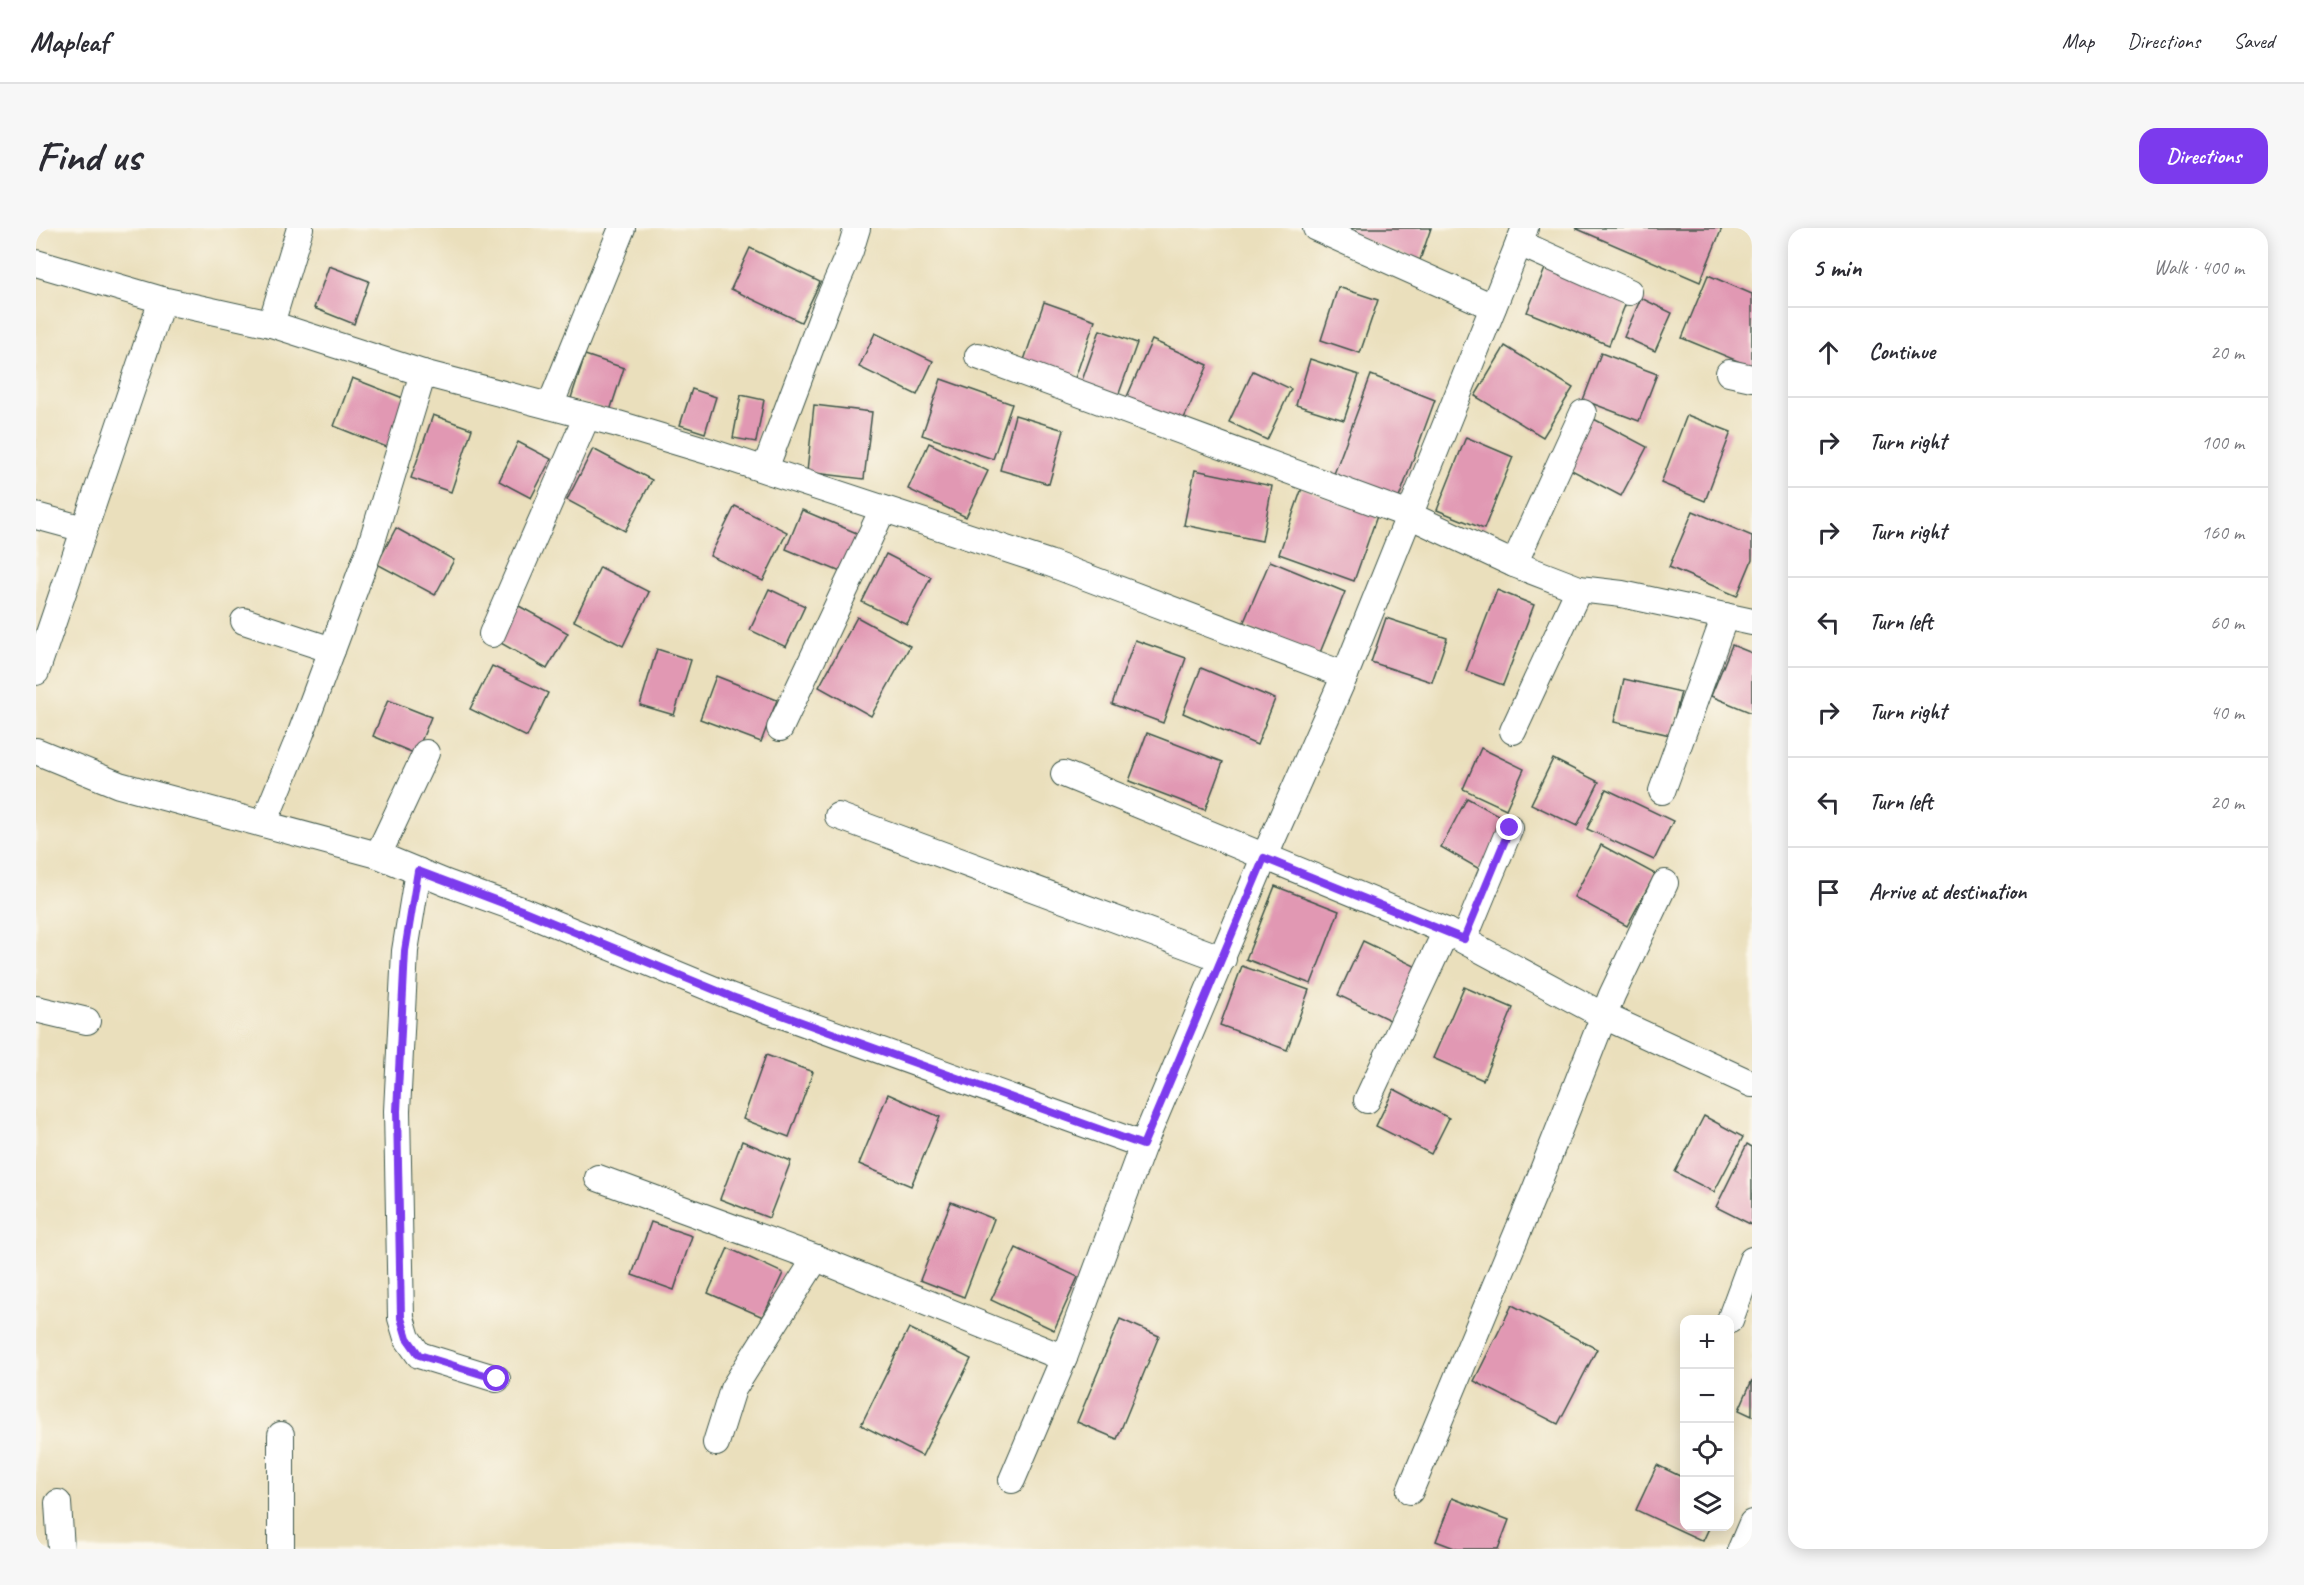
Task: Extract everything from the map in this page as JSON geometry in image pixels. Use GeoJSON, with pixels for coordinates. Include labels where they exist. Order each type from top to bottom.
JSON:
{"type":"FeatureCollection","features":[{"type":"Feature","properties":{"kind":"street"},"geometry":{"type":"LineString","coordinates":[[271,324],[300,228]]}},
{"type":"Feature","properties":{"kind":"street"},"geometry":{"type":"LineString","coordinates":[[550,406],[622,228]]}},
{"type":"Feature","properties":{"kind":"street"},"geometry":{"type":"LineString","coordinates":[[765,470],[857,228]]}},
{"type":"Feature","properties":{"kind":"street"},"geometry":{"type":"LineString","coordinates":[[1316,228],[1493,307]]}},
{"type":"Feature","properties":{"kind":"street"},"geometry":{"type":"LineString","coordinates":[[1012,1480],[1064,1358],[1143,1145],[1264,858],[1345,675],[1522,236],[1629,292]]}},
{"type":"Feature","properties":{"kind":"street"},"geometry":{"type":"LineString","coordinates":[[36,263],[162,300],[271,324],[423,373],[587,416],[765,470],[1049,563],[1345,675]]}},
{"type":"Feature","properties":{"kind":"street"},"geometry":{"type":"LineString","coordinates":[[36,672],[162,300]]}},
{"type":"Feature","properties":{"kind":"street"},"geometry":{"type":"LineString","coordinates":[[978,356],[1409,515],[1514,564],[1579,589],[1622,594],[1752,622]]}},
{"type":"Feature","properties":{"kind":"street"},"geometry":{"type":"LineString","coordinates":[[264,824],[370,548],[423,373]]}},
{"type":"Feature","properties":{"kind":"street"},"geometry":{"type":"LineString","coordinates":[[1514,564],[1584,413]]}},
{"type":"Feature","properties":{"kind":"street"},"geometry":{"type":"LineString","coordinates":[[492,634],[587,416]]}},
{"type":"Feature","properties":{"kind":"street"},"geometry":{"type":"LineString","coordinates":[[780,728],[882,509]]}},
{"type":"Feature","properties":{"kind":"street"},"geometry":{"type":"LineString","coordinates":[[36,516],[84,529]]}},
{"type":"Feature","properties":{"kind":"street"},"geometry":{"type":"LineString","coordinates":[[1513,731],[1579,589]]}},
{"type":"Feature","properties":{"kind":"street"},"geometry":{"type":"LineString","coordinates":[[1662,791],[1725,616]]}},
{"type":"Feature","properties":{"kind":"street"},"geometry":{"type":"LineString","coordinates":[[244,621],[332,650]]}},
{"type":"Feature","properties":{"kind":"street"},"geometry":{"type":"LineString","coordinates":[[36,751],[119,784],[378,855],[524,911],[732,997],[1143,1145]]}},
{"type":"Feature","properties":{"kind":"street"},"geometry":{"type":"LineString","coordinates":[[378,855],[426,753]]}},
{"type":"Feature","properties":{"kind":"street"},"geometry":{"type":"LineString","coordinates":[[1064,774],[1455,935],[1604,1016],[1752,1084]]}},
{"type":"Feature","properties":{"kind":"street"},"geometry":{"type":"LineString","coordinates":[[838,816],[1223,959]]}},
{"type":"Feature","properties":{"kind":"street"},"geometry":{"type":"LineString","coordinates":[[1367,1100],[1510,828]]}},
{"type":"Feature","properties":{"kind":"street"},"geometry":{"type":"LineString","coordinates":[[418,871],[405,951],[397,1111],[401,1318],[407,1338],[419,1355],[497,1379]]}},
{"type":"Feature","properties":{"kind":"street"},"geometry":{"type":"LineString","coordinates":[[1410,1491],[1536,1188],[1604,1016],[1665,884]]}},
{"type":"Feature","properties":{"kind":"street"},"geometry":{"type":"LineString","coordinates":[[36,1009],[87,1021]]}},
{"type":"Feature","properties":{"kind":"street"},"geometry":{"type":"LineString","coordinates":[[598,1178],[816,1258],[1064,1358]]}},
{"type":"Feature","properties":{"kind":"street"},"geometry":{"type":"LineString","coordinates":[[716,1443],[733,1389],[816,1258]]}},
{"type":"Feature","properties":{"kind":"street"},"geometry":{"type":"LineString","coordinates":[[1732,1315],[1752,1260]]}},
{"type":"Feature","properties":{"kind":"street"},"geometry":{"type":"LineString","coordinates":[[281,1435],[281,1549]]}},
{"type":"Feature","properties":{"kind":"street"},"geometry":{"type":"LineString","coordinates":[[58,1503],[61,1549]]}},
{"type":"Feature","properties":{"kind":"street"},"geometry":{"type":"LineString","coordinates":[[1741,1549],[1752,1523]]}},
{"type":"Feature","properties":{"kind":"building"},"geometry":{"type":"Polygon","coordinates":[[[1332,228],[1431,228],[1420,260],[1332,228]]]}},
{"type":"Feature","properties":{"kind":"building"},"geometry":{"type":"Polygon","coordinates":[[[1575,228],[1722,228],[1700,282],[1575,228]]]}},
{"type":"Feature","properties":{"kind":"building"},"geometry":{"type":"Polygon","coordinates":[[[750,248],[820,282],[801,322],[731,289],[750,248]]]}},
{"type":"Feature","properties":{"kind":"building"},"geometry":{"type":"Polygon","coordinates":[[[1547,264],[1628,298],[1609,345],[1527,312],[1547,264]]]}},
{"type":"Feature","properties":{"kind":"building"},"geometry":{"type":"Polygon","coordinates":[[[329,266],[369,281],[354,324],[314,308],[329,266]]]}},
{"type":"Feature","properties":{"kind":"building"},"geometry":{"type":"Polygon","coordinates":[[[1708,275],[1752,294],[1752,367],[1682,338],[1708,275]]]}},
{"type":"Feature","properties":{"kind":"building"},"geometry":{"type":"Polygon","coordinates":[[[1338,287],[1378,300],[1360,353],[1321,340],[1338,287]]]}},
{"type":"Feature","properties":{"kind":"building"},"geometry":{"type":"Polygon","coordinates":[[[1641,298],[1672,313],[1655,351],[1624,337],[1641,298]]]}},
{"type":"Feature","properties":{"kind":"building"},"geometry":{"type":"Polygon","coordinates":[[[1044,302],[1095,320],[1073,384],[1022,366],[1044,302]]]}},
{"type":"Feature","properties":{"kind":"building"},"geometry":{"type":"Polygon","coordinates":[[[1100,330],[1137,343],[1116,402],[1079,389],[1100,330]]]}},
{"type":"Feature","properties":{"kind":"building"},"geometry":{"type":"Polygon","coordinates":[[[875,333],[933,361],[917,395],[859,367],[875,333]]]}},
{"type":"Feature","properties":{"kind":"building"},"geometry":{"type":"Polygon","coordinates":[[[1152,340],[1208,365],[1181,425],[1126,399],[1152,340]]]}},
{"type":"Feature","properties":{"kind":"building"},"geometry":{"type":"Polygon","coordinates":[[[1505,346],[1573,388],[1543,437],[1475,396],[1505,346]]]}},
{"type":"Feature","properties":{"kind":"building"},"geometry":{"type":"Polygon","coordinates":[[[1601,353],[1657,374],[1639,421],[1583,400],[1601,353]]]}},
{"type":"Feature","properties":{"kind":"building"},"geometry":{"type":"Polygon","coordinates":[[[585,355],[624,368],[610,411],[571,398],[585,355]]]}},
{"type":"Feature","properties":{"kind":"building"},"geometry":{"type":"Polygon","coordinates":[[[1310,359],[1359,375],[1344,420],[1296,405],[1310,359]]]}},
{"type":"Feature","properties":{"kind":"building"},"geometry":{"type":"Polygon","coordinates":[[[1253,371],[1291,389],[1267,440],[1229,422],[1253,371]]]}},
{"type":"Feature","properties":{"kind":"building"},"geometry":{"type":"Polygon","coordinates":[[[1371,375],[1435,400],[1396,506],[1331,482],[1371,375]]]}},
{"type":"Feature","properties":{"kind":"building"},"geometry":{"type":"Polygon","coordinates":[[[352,378],[408,400],[389,448],[334,426],[352,378]]]}},
{"type":"Feature","properties":{"kind":"building"},"geometry":{"type":"Polygon","coordinates":[[[941,379],[1012,404],[993,459],[922,435],[941,379]]]}},
{"type":"Feature","properties":{"kind":"building"},"geometry":{"type":"Polygon","coordinates":[[[692,389],[716,397],[705,433],[680,425],[692,389]]]}},
{"type":"Feature","properties":{"kind":"building"},"geometry":{"type":"Polygon","coordinates":[[[741,395],[764,400],[756,442],[733,438],[741,395]]]}},
{"type":"Feature","properties":{"kind":"building"},"geometry":{"type":"Polygon","coordinates":[[[814,405],[872,412],[864,479],[807,472],[814,405]]]}},
{"type":"Feature","properties":{"kind":"building"},"geometry":{"type":"Polygon","coordinates":[[[433,415],[472,429],[451,492],[411,478],[433,415]]]}},
{"type":"Feature","properties":{"kind":"building"},"geometry":{"type":"Polygon","coordinates":[[[1015,415],[1064,430],[1049,484],[1000,470],[1015,415]]]}},
{"type":"Feature","properties":{"kind":"building"},"geometry":{"type":"Polygon","coordinates":[[[1687,415],[1731,432],[1705,501],[1661,483],[1687,415]]]}},
{"type":"Feature","properties":{"kind":"building"},"geometry":{"type":"Polygon","coordinates":[[[1590,417],[1647,447],[1621,496],[1564,466],[1590,417]]]}},
{"type":"Feature","properties":{"kind":"building"},"geometry":{"type":"Polygon","coordinates":[[[1466,437],[1513,457],[1484,529],[1437,510],[1466,437]]]}},
{"type":"Feature","properties":{"kind":"building"},"geometry":{"type":"Polygon","coordinates":[[[518,442],[551,459],[531,498],[499,481],[518,442]]]}},
{"type":"Feature","properties":{"kind":"building"},"geometry":{"type":"Polygon","coordinates":[[[929,443],[988,471],[966,517],[908,489],[929,443]]]}},
{"type":"Feature","properties":{"kind":"building"},"geometry":{"type":"Polygon","coordinates":[[[593,449],[652,480],[625,531],[567,500],[593,449]]]}},
{"type":"Feature","properties":{"kind":"building"},"geometry":{"type":"Polygon","coordinates":[[[1195,470],[1272,486],[1262,541],[1184,525],[1195,470]]]}},
{"type":"Feature","properties":{"kind":"building"},"geometry":{"type":"Polygon","coordinates":[[[1302,488],[1377,516],[1354,581],[1279,554],[1302,488]]]}},
{"type":"Feature","properties":{"kind":"building"},"geometry":{"type":"Polygon","coordinates":[[[735,506],[787,532],[763,581],[710,556],[735,506]]]}},
{"type":"Feature","properties":{"kind":"building"},"geometry":{"type":"Polygon","coordinates":[[[802,510],[859,534],[843,573],[786,549],[802,510]]]}},
{"type":"Feature","properties":{"kind":"building"},"geometry":{"type":"Polygon","coordinates":[[[1693,511],[1752,536],[1752,560],[1737,596],[1669,567],[1693,511]]]}},
{"type":"Feature","properties":{"kind":"building"},"geometry":{"type":"Polygon","coordinates":[[[396,528],[454,560],[435,595],[377,564],[396,528]]]}},
{"type":"Feature","properties":{"kind":"building"},"geometry":{"type":"Polygon","coordinates":[[[886,554],[931,577],[907,624],[862,602],[886,554]]]}},
{"type":"Feature","properties":{"kind":"building"},"geometry":{"type":"Polygon","coordinates":[[[1270,561],[1345,592],[1319,655],[1243,624],[1270,561]]]}},
{"type":"Feature","properties":{"kind":"building"},"geometry":{"type":"Polygon","coordinates":[[[600,567],[649,592],[623,646],[574,621],[600,567]]]}},
{"type":"Feature","properties":{"kind":"building"},"geometry":{"type":"Polygon","coordinates":[[[769,589],[805,606],[786,647],[750,630],[769,589]]]}},
{"type":"Feature","properties":{"kind":"building"},"geometry":{"type":"Polygon","coordinates":[[[1497,590],[1534,605],[1503,685],[1466,671],[1497,590]]]}},
{"type":"Feature","properties":{"kind":"building"},"geometry":{"type":"Polygon","coordinates":[[[519,606],[568,633],[547,669],[499,642],[519,606]]]}},
{"type":"Feature","properties":{"kind":"building"},"geometry":{"type":"Polygon","coordinates":[[[857,617],[910,646],[871,716],[819,687],[857,617]]]}},
{"type":"Feature","properties":{"kind":"building"},"geometry":{"type":"Polygon","coordinates":[[[1386,618],[1447,638],[1432,682],[1371,662],[1386,618]]]}},
{"type":"Feature","properties":{"kind":"building"},"geometry":{"type":"Polygon","coordinates":[[[1135,640],[1186,658],[1163,723],[1112,704],[1135,640]]]}},
{"type":"Feature","properties":{"kind":"building"},"geometry":{"type":"Polygon","coordinates":[[[1732,645],[1752,653],[1752,713],[1711,696],[1732,645]]]}},
{"type":"Feature","properties":{"kind":"building"},"geometry":{"type":"Polygon","coordinates":[[[657,649],[691,660],[674,715],[640,705],[657,649]]]}},
{"type":"Feature","properties":{"kind":"building"},"geometry":{"type":"Polygon","coordinates":[[[492,666],[548,693],[527,737],[470,709],[492,666]]]}},
{"type":"Feature","properties":{"kind":"building"},"geometry":{"type":"Polygon","coordinates":[[[1201,668],[1275,699],[1257,745],[1183,713],[1201,668]]]}},
{"type":"Feature","properties":{"kind":"building"},"geometry":{"type":"Polygon","coordinates":[[[716,676],[777,700],[761,742],[700,719],[716,676]]]}},
{"type":"Feature","properties":{"kind":"building"},"geometry":{"type":"Polygon","coordinates":[[[1624,679],[1681,692],[1670,735],[1614,722],[1624,679]]]}},
{"type":"Feature","properties":{"kind":"building"},"geometry":{"type":"Polygon","coordinates":[[[388,700],[431,717],[416,754],[373,736],[388,700]]]}},
{"type":"Feature","properties":{"kind":"building"},"geometry":{"type":"Polygon","coordinates":[[[1147,733],[1223,762],[1205,810],[1129,781],[1147,733]]]}},
{"type":"Feature","properties":{"kind":"building"},"geometry":{"type":"Polygon","coordinates":[[[1481,748],[1524,769],[1506,809],[1463,789],[1481,748]]]}},
{"type":"Feature","properties":{"kind":"building"},"geometry":{"type":"Polygon","coordinates":[[[1553,759],[1599,782],[1577,826],[1531,804],[1553,759]]]}},
{"type":"Feature","properties":{"kind":"building"},"geometry":{"type":"Polygon","coordinates":[[[1606,789],[1673,821],[1654,860],[1587,829],[1606,789]]]}},
{"type":"Feature","properties":{"kind":"building"},"geometry":{"type":"Polygon","coordinates":[[[1467,798],[1507,820],[1481,870],[1441,847],[1467,798]]]}},
{"type":"Feature","properties":{"kind":"building"},"geometry":{"type":"Polygon","coordinates":[[[1601,845],[1655,874],[1627,926],[1574,897],[1601,845]]]}},
{"type":"Feature","properties":{"kind":"building"},"geometry":{"type":"Polygon","coordinates":[[[1275,886],[1339,911],[1311,984],[1246,959],[1275,886]]]}},
{"type":"Feature","properties":{"kind":"building"},"geometry":{"type":"Polygon","coordinates":[[[1363,941],[1421,969],[1396,1023],[1338,995],[1363,941]]]}},
{"type":"Feature","properties":{"kind":"building"},"geometry":{"type":"Polygon","coordinates":[[[1242,966],[1309,990],[1287,1050],[1220,1025],[1242,966]]]}},
{"type":"Feature","properties":{"kind":"building"},"geometry":{"type":"Polygon","coordinates":[[[1464,987],[1513,1008],[1483,1080],[1433,1058],[1464,987]]]}},
{"type":"Feature","properties":{"kind":"building"},"geometry":{"type":"Polygon","coordinates":[[[766,1055],[813,1072],[789,1137],[743,1119],[766,1055]]]}},
{"type":"Feature","properties":{"kind":"building"},"geometry":{"type":"Polygon","coordinates":[[[1394,1089],[1449,1118],[1431,1154],[1376,1126],[1394,1089]]]}},
{"type":"Feature","properties":{"kind":"building"},"geometry":{"type":"Polygon","coordinates":[[[888,1094],[940,1117],[911,1186],[859,1164],[888,1094]]]}},
{"type":"Feature","properties":{"kind":"building"},"geometry":{"type":"Polygon","coordinates":[[[1704,1116],[1743,1137],[1714,1192],[1675,1172],[1704,1116]]]}},
{"type":"Feature","properties":{"kind":"building"},"geometry":{"type":"Polygon","coordinates":[[[742,1141],[791,1161],[769,1218],[720,1199],[742,1141]]]}},
{"type":"Feature","properties":{"kind":"building"},"geometry":{"type":"Polygon","coordinates":[[[1747,1144],[1752,1147],[1752,1225],[1716,1207],[1747,1144]]]}},
{"type":"Feature","properties":{"kind":"building"},"geometry":{"type":"Polygon","coordinates":[[[951,1202],[994,1219],[964,1297],[920,1280],[951,1202]]]}},
{"type":"Feature","properties":{"kind":"building"},"geometry":{"type":"Polygon","coordinates":[[[651,1222],[692,1236],[674,1290],[632,1275],[651,1222]]]}},
{"type":"Feature","properties":{"kind":"building"},"geometry":{"type":"Polygon","coordinates":[[[728,1248],[783,1273],[763,1317],[708,1293],[728,1248]]]}},
{"type":"Feature","properties":{"kind":"building"},"geometry":{"type":"Polygon","coordinates":[[[1016,1248],[1078,1277],[1054,1330],[991,1300],[1016,1248]]]}},
{"type":"Feature","properties":{"kind":"building"},"geometry":{"type":"Polygon","coordinates":[[[1512,1305],[1597,1349],[1558,1424],[1474,1381],[1512,1305]]]}},
{"type":"Feature","properties":{"kind":"building"},"geometry":{"type":"Polygon","coordinates":[[[1120,1319],[1159,1336],[1117,1439],[1077,1422],[1120,1319]]]}},
{"type":"Feature","properties":{"kind":"building"},"geometry":{"type":"Polygon","coordinates":[[[909,1328],[971,1359],[922,1456],[861,1425],[909,1328]]]}},
{"type":"Feature","properties":{"kind":"building"},"geometry":{"type":"Polygon","coordinates":[[[1752,1380],[1752,1416],[1739,1410],[1752,1380]]]}},
{"type":"Feature","properties":{"kind":"building"},"geometry":{"type":"Polygon","coordinates":[[[1657,1465],[1680,1476],[1680,1530],[1636,1510],[1657,1465]]]}},
{"type":"Feature","properties":{"kind":"building"},"geometry":{"type":"Polygon","coordinates":[[[1452,1498],[1509,1520],[1498,1549],[1457,1549],[1436,1541],[1452,1498]]]}},
{"type":"Feature","properties":{"kind":"building"},"geometry":{"type":"Polygon","coordinates":[[[1681,1531],[1708,1531],[1703,1541],[1681,1531]]]}},
{"type":"Feature","properties":{"kind":"route"},"geometry":{"type":"LineString","coordinates":[[497,1379],[419,1355],[407,1338],[401,1318],[397,1111],[405,951],[418,871],[524,911],[732,997],[1143,1145],[1264,858],[1464,939],[1510,828]]}}]}
